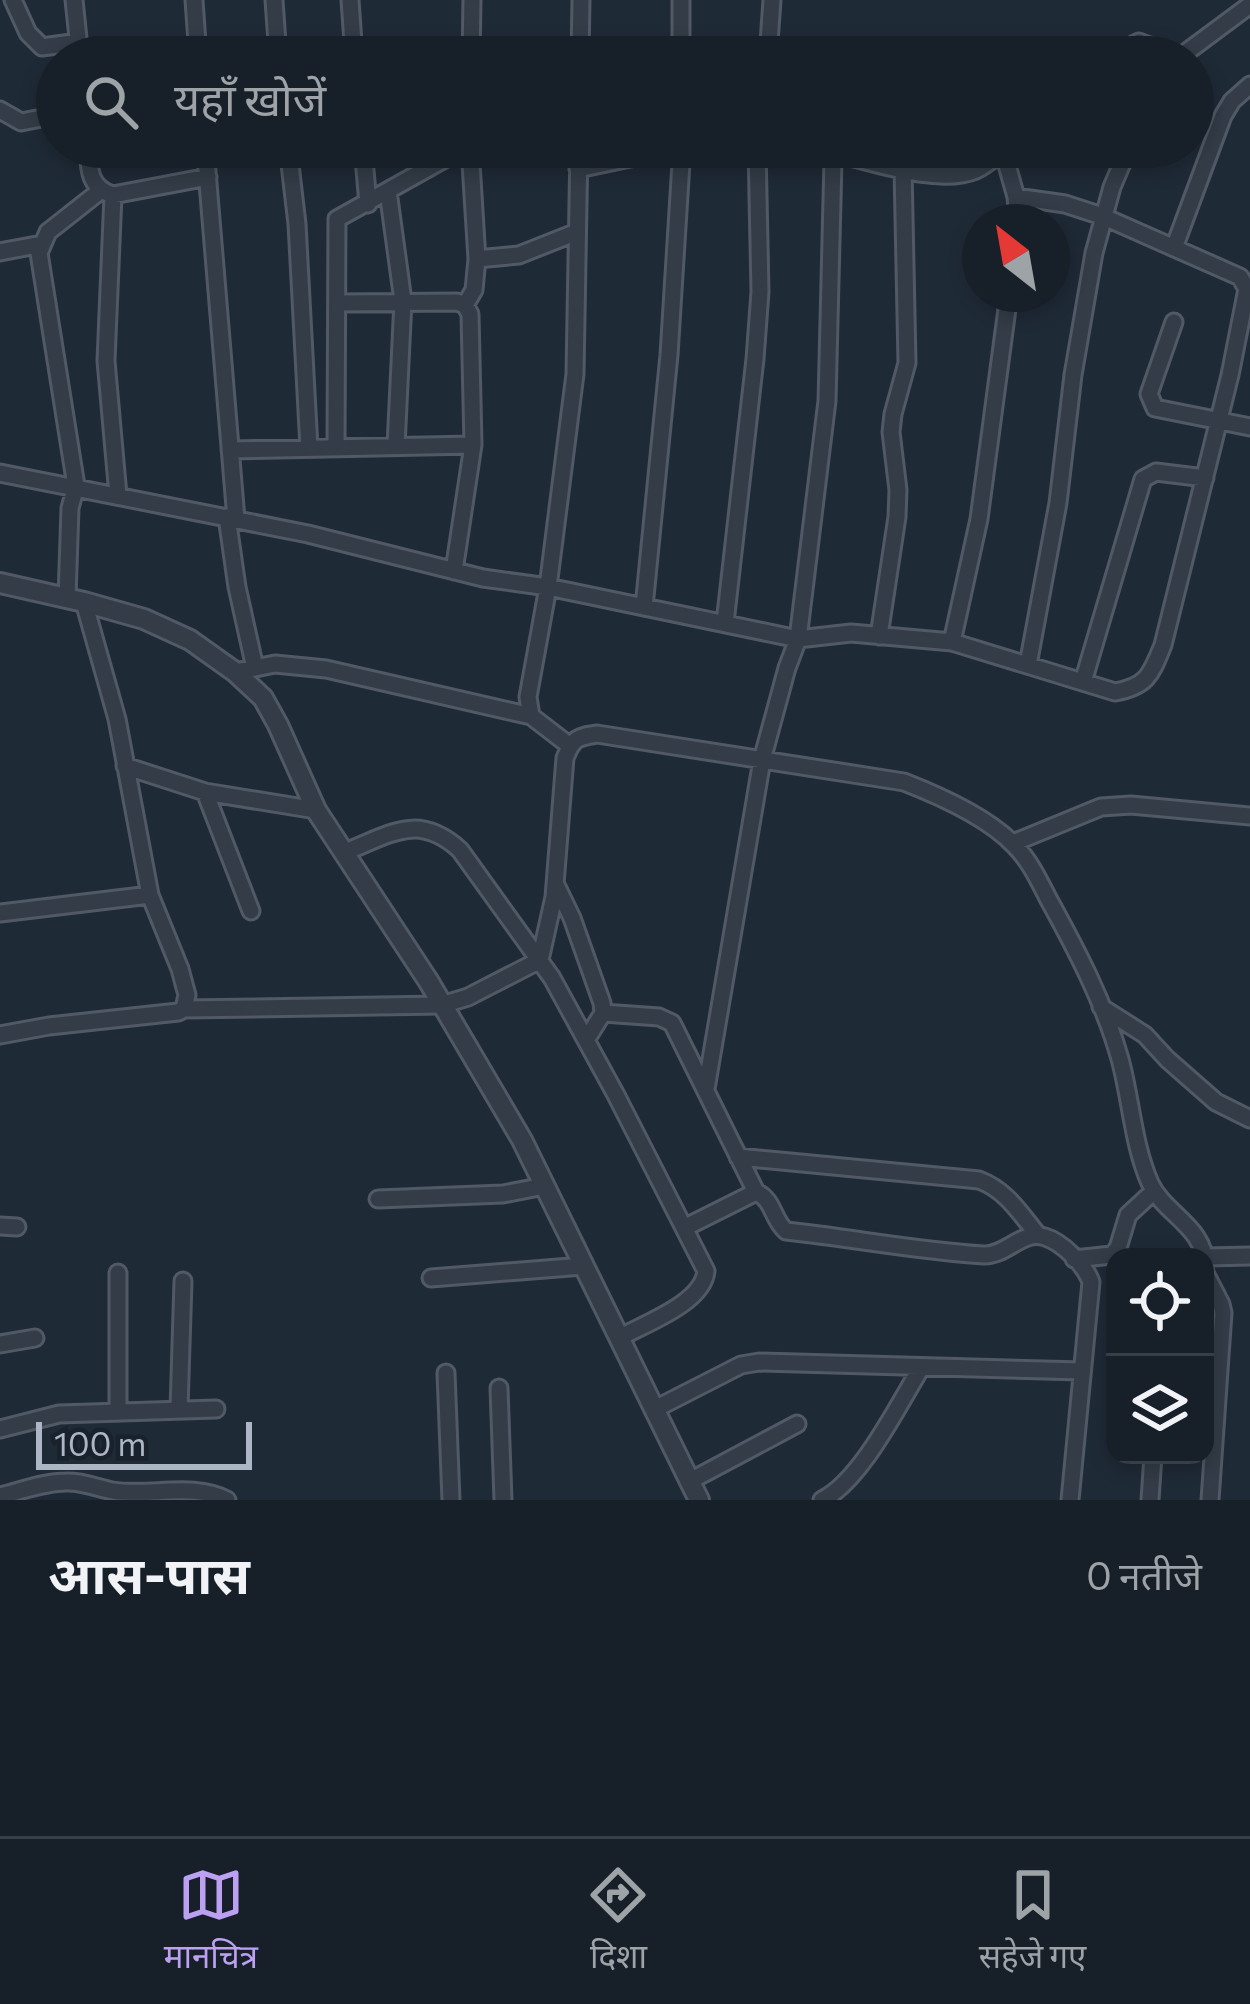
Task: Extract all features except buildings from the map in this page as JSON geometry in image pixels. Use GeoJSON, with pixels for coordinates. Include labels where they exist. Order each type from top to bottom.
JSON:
{"type":"FeatureCollection","features":[{"type":"Feature","properties":{"kind":"street"},"geometry":{"type":"LineString","coordinates":[[13,0],[36,41]]}},
{"type":"Feature","properties":{"kind":"street"},"geometry":{"type":"LineString","coordinates":[[74,0],[78,36]]}},
{"type":"Feature","properties":{"kind":"street"},"geometry":{"type":"LineString","coordinates":[[194,0],[197,36]]}},
{"type":"Feature","properties":{"kind":"street"},"geometry":{"type":"LineString","coordinates":[[274,0],[277,36]]}},
{"type":"Feature","properties":{"kind":"street"},"geometry":{"type":"LineString","coordinates":[[350,0],[353,36]]}},
{"type":"Feature","properties":{"kind":"street"},"geometry":{"type":"LineString","coordinates":[[471,36],[472,0]]}},
{"type":"Feature","properties":{"kind":"street"},"geometry":{"type":"LineString","coordinates":[[580,36],[581,0]]}},
{"type":"Feature","properties":{"kind":"street"},"geometry":{"type":"LineString","coordinates":[[681,0],[681,36]]}},
{"type":"Feature","properties":{"kind":"street"},"geometry":{"type":"LineString","coordinates":[[769,36],[772,0]]}},
{"type":"Feature","properties":{"kind":"street"},"geometry":{"type":"LineString","coordinates":[[1208,36],[1250,5]]}},
{"type":"Feature","properties":{"kind":"street"},"geometry":{"type":"LineString","coordinates":[[1214,140],[1232,101],[1250,85]]}},
{"type":"Feature","properties":{"kind":"street"},"geometry":{"type":"LineString","coordinates":[[0,110],[21,122],[36,120]]}},
{"type":"Feature","properties":{"kind":"street"},"geometry":{"type":"LineString","coordinates":[[89,168],[107,193],[106,361],[118,495]]}},
{"type":"Feature","properties":{"kind":"street"},"geometry":{"type":"LineString","coordinates":[[207,168],[245,670],[278,725],[316,810],[491,1084],[699,1500]]}},
{"type":"Feature","properties":{"kind":"street"},"geometry":{"type":"LineString","coordinates":[[290,168],[309,448]]}},
{"type":"Feature","properties":{"kind":"street"},"geometry":{"type":"LineString","coordinates":[[365,168],[368,204]]}},
{"type":"Feature","properties":{"kind":"street"},"geometry":{"type":"LineString","coordinates":[[336,447],[337,219],[430,168]]}},
{"type":"Feature","properties":{"kind":"street"},"geometry":{"type":"LineString","coordinates":[[465,305],[474,290],[477,259],[470,168]]}},
{"type":"Feature","properties":{"kind":"street"},"geometry":{"type":"LineString","coordinates":[[531,716],[528,697],[548,587],[575,374],[578,169],[583,168]]}},
{"type":"Feature","properties":{"kind":"street"},"geometry":{"type":"LineString","coordinates":[[644,607],[669,355],[681,168]]}},
{"type":"Feature","properties":{"kind":"street"},"geometry":{"type":"LineString","coordinates":[[724,623],[760,292],[757,168]]}},
{"type":"Feature","properties":{"kind":"street"},"geometry":{"type":"LineString","coordinates":[[706,1090],[761,760],[798,639],[827,400],[829,168]]}},
{"type":"Feature","properties":{"kind":"street"},"geometry":{"type":"LineString","coordinates":[[879,636],[897,517],[891,432],[907,363],[903,168],[940,176],[976,168]]}},
{"type":"Feature","properties":{"kind":"street"},"geometry":{"type":"LineString","coordinates":[[1009,168],[1017,204]]}},
{"type":"Feature","properties":{"kind":"street"},"geometry":{"type":"LineString","coordinates":[[1028,664],[1102,216],[1121,168]]}},
{"type":"Feature","properties":{"kind":"street"},"geometry":{"type":"LineString","coordinates":[[1174,248],[1204,168]]}},
{"type":"Feature","properties":{"kind":"street"},"geometry":{"type":"LineString","coordinates":[[184,1009],[187,995],[181,969],[149,895],[117,719],[75,600],[70,508],[76,486],[39,253],[48,232],[107,193],[208,177]]}},
{"type":"Feature","properties":{"kind":"street"},"geometry":{"type":"LineString","coordinates":[[388,191],[403,301],[396,446]]}},
{"type":"Feature","properties":{"kind":"street"},"geometry":{"type":"LineString","coordinates":[[0,473],[308,534],[483,578],[798,639],[851,633],[952,642],[1114,692],[1133,689],[1149,677],[1163,646],[1246,289],[1240,277],[1102,216],[1065,204],[1016,197]]}},
{"type":"Feature","properties":{"kind":"street"},"geometry":{"type":"LineString","coordinates":[[477,259],[519,255],[577,232]]}},
{"type":"Feature","properties":{"kind":"street"},"geometry":{"type":"LineString","coordinates":[[0,252],[42,244]]}},
{"type":"Feature","properties":{"kind":"street"},"geometry":{"type":"LineString","coordinates":[[338,303],[457,302],[470,314],[472,445],[454,571]]}},
{"type":"Feature","properties":{"kind":"street"},"geometry":{"type":"LineString","coordinates":[[952,642],[979,519],[1007,312]]}},
{"type":"Feature","properties":{"kind":"street"},"geometry":{"type":"LineString","coordinates":[[1174,322],[1150,402],[1155,408],[1250,428]]}},
{"type":"Feature","properties":{"kind":"street"},"geometry":{"type":"LineString","coordinates":[[230,450],[472,445]]}},
{"type":"Feature","properties":{"kind":"street"},"geometry":{"type":"LineString","coordinates":[[1083,682],[1143,479],[1156,472],[1204,478]]}},
{"type":"Feature","properties":{"kind":"street"},"geometry":{"type":"LineString","coordinates":[[0,583],[143,619],[245,670],[275,664],[326,669],[531,716],[570,746]]}},
{"type":"Feature","properties":{"kind":"street"},"geometry":{"type":"LineString","coordinates":[[540,960],[555,882],[565,758],[578,737],[597,734],[904,782],[941,797],[1013,843],[1028,862],[1088,972],[1120,1060],[1148,1180],[1195,1233],[1200,1248]]}},
{"type":"Feature","properties":{"kind":"street"},"geometry":{"type":"LineString","coordinates":[[125,766],[205,791],[316,810]]}},
{"type":"Feature","properties":{"kind":"street"},"geometry":{"type":"LineString","coordinates":[[205,791],[251,911]]}},
{"type":"Feature","properties":{"kind":"street"},"geometry":{"type":"LineString","coordinates":[[1013,843],[1102,807],[1149,806],[1250,816]]}},
{"type":"Feature","properties":{"kind":"street"},"geometry":{"type":"LineString","coordinates":[[346,852],[404,828],[424,828],[446,837],[540,960],[586,1040],[706,1271],[705,1284],[695,1296],[619,1338]]}},
{"type":"Feature","properties":{"kind":"street"},"geometry":{"type":"LineString","coordinates":[[555,882],[603,1013]]}},
{"type":"Feature","properties":{"kind":"street"},"geometry":{"type":"LineString","coordinates":[[0,913],[149,895]]}},
{"type":"Feature","properties":{"kind":"street"},"geometry":{"type":"LineString","coordinates":[[0,1035],[184,1009],[442,1005],[468,998],[540,960]]}},
{"type":"Feature","properties":{"kind":"street"},"geometry":{"type":"LineString","coordinates":[[1101,1007],[1145,1035],[1216,1102],[1250,1119]]}},
{"type":"Feature","properties":{"kind":"street"},"geometry":{"type":"LineString","coordinates":[[603,1013],[659,1017],[672,1023],[756,1192],[769,1201],[786,1231],[990,1256],[1037,1234]]}},
{"type":"Feature","properties":{"kind":"street"},"geometry":{"type":"LineString","coordinates":[[586,1040],[603,1013]]}},
{"type":"Feature","properties":{"kind":"street"},"geometry":{"type":"LineString","coordinates":[[738,1157],[979,1180],[994,1185],[1037,1234],[1050,1238],[1087,1270],[1090,1282],[1070,1500]]}},
{"type":"Feature","properties":{"kind":"street"},"geometry":{"type":"LineString","coordinates":[[378,1198],[503,1195],[544,1186]]}},
{"type":"Feature","properties":{"kind":"street"},"geometry":{"type":"LineString","coordinates":[[1074,1258],[1112,1255],[1128,1215],[1154,1191]]}},
{"type":"Feature","properties":{"kind":"street"},"geometry":{"type":"LineString","coordinates":[[684,1228],[756,1192]]}},
{"type":"Feature","properties":{"kind":"street"},"geometry":{"type":"LineString","coordinates":[[1214,1263],[1250,1256]]}},
{"type":"Feature","properties":{"kind":"street"},"geometry":{"type":"LineString","coordinates":[[431,1278],[584,1265]]}},
{"type":"Feature","properties":{"kind":"street"},"geometry":{"type":"LineString","coordinates":[[118,1273],[118,1411]]}},
{"type":"Feature","properties":{"kind":"street"},"geometry":{"type":"LineString","coordinates":[[179,1409],[183,1281]]}},
{"type":"Feature","properties":{"kind":"street"},"geometry":{"type":"LineString","coordinates":[[1210,1500],[1223,1313],[1214,1287]]}},
{"type":"Feature","properties":{"kind":"street"},"geometry":{"type":"LineString","coordinates":[[0,1344],[35,1338]]}},
{"type":"Feature","properties":{"kind":"street"},"geometry":{"type":"LineString","coordinates":[[655,1409],[741,1365],[758,1362],[1082,1371]]}},
{"type":"Feature","properties":{"kind":"street"},"geometry":{"type":"LineString","coordinates":[[822,1500],[854,1474],[921,1367]]}},
{"type":"Feature","properties":{"kind":"street"},"geometry":{"type":"LineString","coordinates":[[446,1373],[451,1500]]}},
{"type":"Feature","properties":{"kind":"street"},"geometry":{"type":"LineString","coordinates":[[500,1388],[503,1500]]}},
{"type":"Feature","properties":{"kind":"street"},"geometry":{"type":"LineString","coordinates":[[0,1429],[59,1414],[216,1409]]}},
{"type":"Feature","properties":{"kind":"street"},"geometry":{"type":"LineString","coordinates":[[690,1481],[796,1424]]}},
{"type":"Feature","properties":{"kind":"street"},"geometry":{"type":"LineString","coordinates":[[1150,1500],[1152,1464]]}},
{"type":"Feature","properties":{"kind":"street"},"geometry":{"type":"LineString","coordinates":[[0,1496],[73,1481],[117,1492],[209,1493],[227,1500]]}}]}
